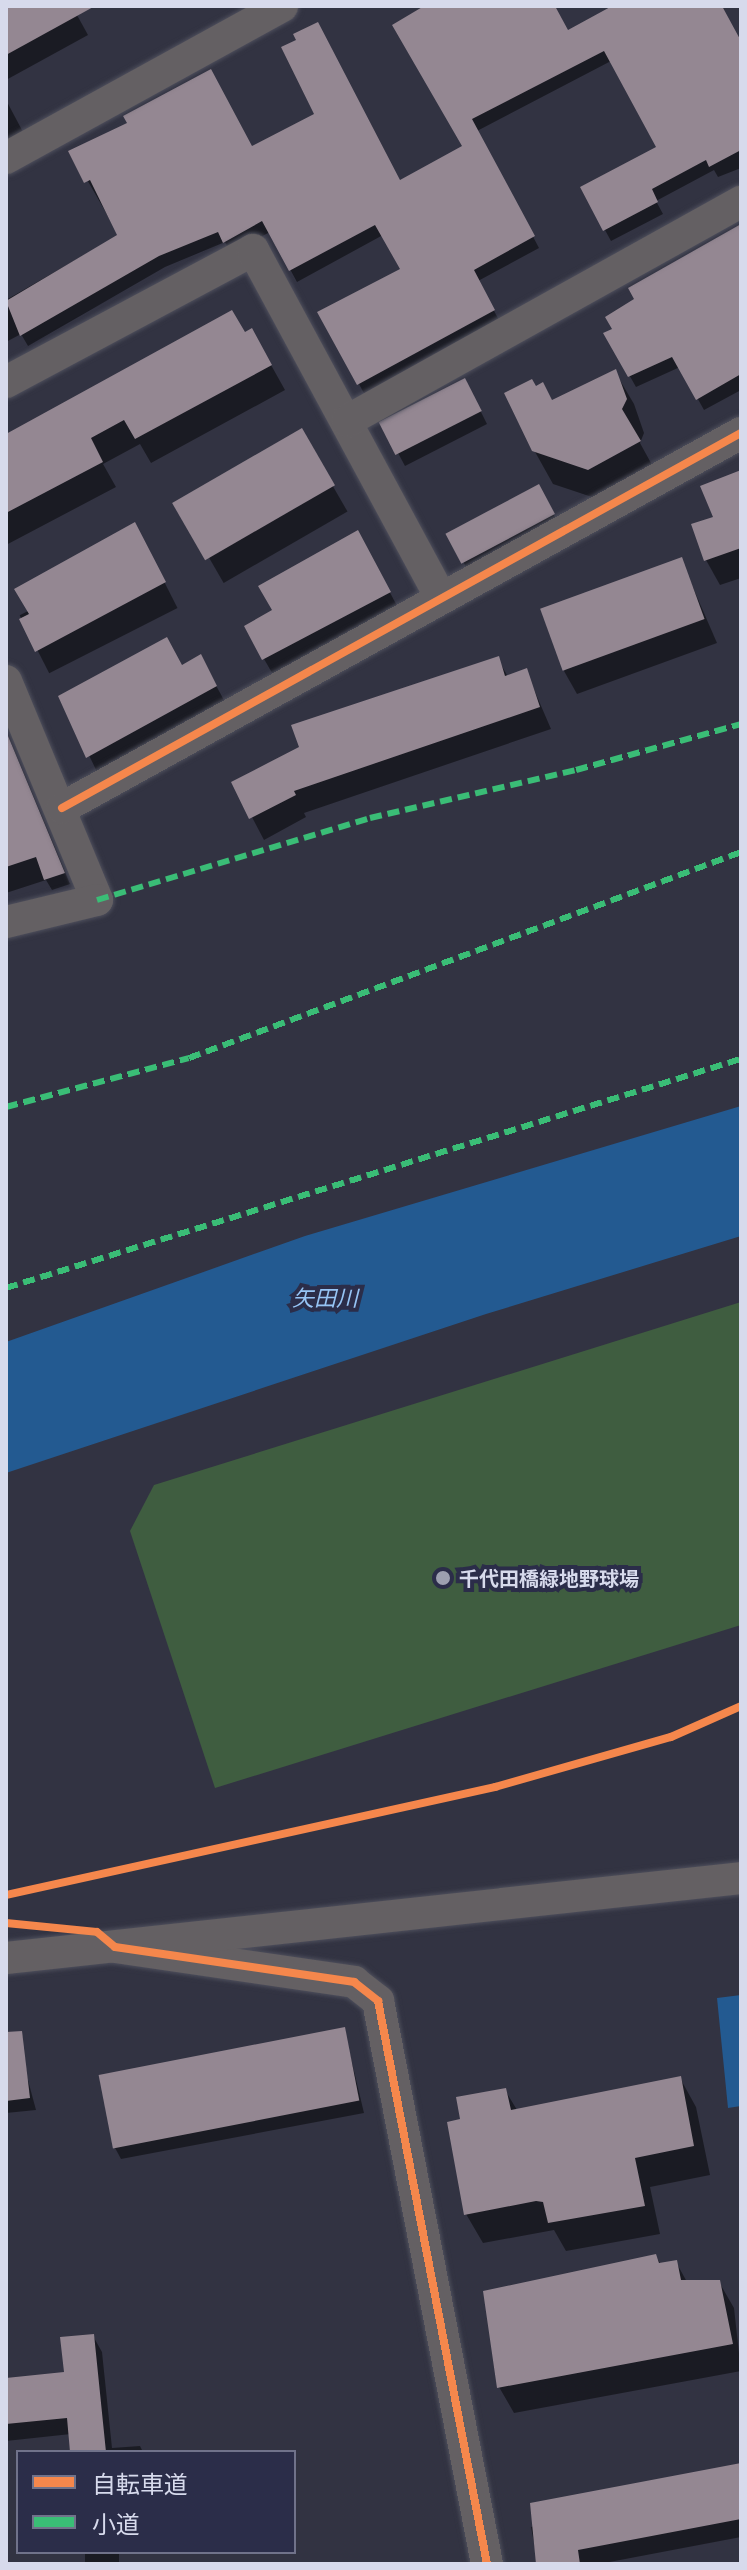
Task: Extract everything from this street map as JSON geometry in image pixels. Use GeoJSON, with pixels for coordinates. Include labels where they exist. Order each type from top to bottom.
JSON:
{"type":"FeatureCollection","features":[{"type":"Feature","properties":{"kind":"street"},"geometry":{"type":"LineString","coordinates":[[6,158],[282,6]]}},
{"type":"Feature","properties":{"kind":"street"},"geometry":{"type":"LineString","coordinates":[[347,421],[741,202]]}},
{"type":"Feature","properties":{"kind":"street"},"geometry":{"type":"LineString","coordinates":[[6,382],[253,250],[441,597]]}},
{"type":"Feature","properties":{"kind":"street"},"geometry":{"type":"LineString","coordinates":[[62,808],[741,433]]}},
{"type":"Feature","properties":{"kind":"street"},"geometry":{"type":"LineString","coordinates":[[6,681],[62,808],[97,900],[6,922]]}},
{"type":"Feature","properties":{"kind":"street"},"geometry":{"type":"LineString","coordinates":[[616,1895],[741,1856]]}},
{"type":"Feature","properties":{"kind":"street"},"geometry":{"type":"LineString","coordinates":[[6,1958],[616,1895],[741,1878]]}},
{"type":"Feature","properties":{"kind":"street"},"geometry":{"type":"LineString","coordinates":[[115,1947],[354,1982],[378,2001],[487,2564]]}},
{"type":"Feature","properties":{"kind":"green space","name":"千代田橋緑地野球場"},"geometry":{"type":"Polygon","coordinates":[[[741,1302],[741,1625],[215,1788],[130,1531],[154,1485],[741,1302]]]}},
{"type":"Feature","properties":{"kind":"water","name":"矢田川"},"geometry":{"type":"Polygon","coordinates":[[[741,1106],[741,1236],[486,1314],[6,1473],[6,1342],[305,1236],[741,1106]]]}},
{"type":"Feature","properties":{"kind":"water"},"geometry":{"type":"Polygon","coordinates":[[[741,1995],[741,2106],[728,2108],[717,1998],[741,1995]]]}},
{"type":"Feature","properties":{"kind":"building"},"geometry":{"type":"Polygon","coordinates":[[[6,6],[95,6],[6,55],[6,6]]]}},
{"type":"Feature","properties":{"kind":"building"},"geometry":{"type":"Polygon","coordinates":[[[424,6],[555,6],[568,30],[612,6],[722,6],[741,41],[741,150],[709,167],[706,160],[652,189],[658,202],[603,231],[580,187],[656,147],[604,51],[472,119],[535,236],[474,270],[495,310],[357,385],[317,312],[400,269],[375,225],[289,271],[262,221],[223,243],[218,232],[159,256],[20,336],[6,301],[117,235],[90,180],[84,183],[68,151],[127,123],[123,116],[211,69],[252,146],[314,114],[281,47],[296,40],[293,34],[318,22],[400,180],[462,146],[392,25],[424,6]]]}},
{"type":"Feature","properties":{"kind":"building"},"geometry":{"type":"Polygon","coordinates":[[[741,224],[741,374],[696,400],[672,357],[628,377],[603,333],[612,329],[605,317],[634,299],[628,288],[741,224]]]}},
{"type":"Feature","properties":{"kind":"building"},"geometry":{"type":"Polygon","coordinates":[[[232,310],[245,332],[252,328],[272,365],[135,439],[124,420],[91,438],[103,462],[6,513],[6,434],[232,310]]]}},
{"type":"Feature","properties":{"kind":"building"},"geometry":{"type":"Polygon","coordinates":[[[616,369],[627,399],[622,409],[641,441],[588,470],[532,451],[504,393],[532,379],[536,386],[543,382],[552,400],[616,369]]]}},
{"type":"Feature","properties":{"kind":"building"},"geometry":{"type":"Polygon","coordinates":[[[465,378],[482,411],[395,455],[379,422],[465,378]]]}},
{"type":"Feature","properties":{"kind":"building"},"geometry":{"type":"Polygon","coordinates":[[[302,428],[335,485],[205,560],[172,503],[302,428]]]}},
{"type":"Feature","properties":{"kind":"building"},"geometry":{"type":"Polygon","coordinates":[[[741,470],[741,548],[704,561],[691,524],[713,517],[700,486],[741,470]]]}},
{"type":"Feature","properties":{"kind":"building"},"geometry":{"type":"Polygon","coordinates":[[[539,484],[555,514],[461,564],[445,534],[539,484]]]}},
{"type":"Feature","properties":{"kind":"building"},"geometry":{"type":"Polygon","coordinates":[[[135,522],[166,582],[35,652],[19,619],[29,614],[14,589],[135,522]]]}},
{"type":"Feature","properties":{"kind":"building"},"geometry":{"type":"Polygon","coordinates":[[[358,530],[391,592],[262,660],[244,626],[272,610],[258,586],[358,530]]]}},
{"type":"Feature","properties":{"kind":"building"},"geometry":{"type":"Polygon","coordinates":[[[682,557],[705,619],[563,671],[540,609],[682,557]]]}},
{"type":"Feature","properties":{"kind":"building"},"geometry":{"type":"Polygon","coordinates":[[[167,637],[182,665],[201,654],[217,686],[86,758],[58,696],[167,637]]]}},
{"type":"Feature","properties":{"kind":"building"},"geometry":{"type":"Polygon","coordinates":[[[499,656],[505,676],[527,668],[540,707],[294,791],[296,795],[249,819],[231,782],[299,747],[291,725],[499,656]]]}},
{"type":"Feature","properties":{"kind":"building"},"geometry":{"type":"Polygon","coordinates":[[[6,731],[65,873],[44,880],[36,857],[6,867],[6,731]]]}},
{"type":"Feature","properties":{"kind":"building"},"geometry":{"type":"Polygon","coordinates":[[[345,2027],[359,2101],[113,2149],[99,2075],[345,2027]]]}},
{"type":"Feature","properties":{"kind":"building"},"geometry":{"type":"Polygon","coordinates":[[[22,2031],[30,2098],[6,2101],[6,2032],[22,2031]]]}},
{"type":"Feature","properties":{"kind":"building"},"geometry":{"type":"Polygon","coordinates":[[[681,2076],[694,2146],[635,2158],[645,2206],[548,2223],[543,2202],[536,2201],[464,2215],[447,2122],[460,2119],[456,2097],[506,2088],[511,2110],[681,2076]]]}},
{"type":"Feature","properties":{"kind":"building"},"geometry":{"type":"Polygon","coordinates":[[[656,2254],[659,2263],[677,2260],[681,2280],[720,2280],[733,2344],[497,2388],[483,2291],[656,2254]]]}},
{"type":"Feature","properties":{"kind":"building"},"geometry":{"type":"Polygon","coordinates":[[[94,2334],[106,2450],[70,2450],[67,2418],[6,2424],[6,2378],[64,2372],[60,2337],[94,2334]]]}},
{"type":"Feature","properties":{"kind":"building"},"geometry":{"type":"Polygon","coordinates":[[[741,2463],[741,2519],[578,2550],[580,2564],[536,2564],[530,2503],[741,2463]]]}},
{"type":"Feature","properties":{"kind":"marked path"},"geometry":{"type":"LineString","coordinates":[[97,900],[370,818],[576,770],[741,724]]}},
{"type":"Feature","properties":{"kind":"marked path"},"geometry":{"type":"LineString","coordinates":[[6,1107],[189,1058],[741,852]]}},
{"type":"Feature","properties":{"kind":"marked path"},"geometry":{"type":"LineString","coordinates":[[6,1288],[741,1059]]}},
{"type":"Feature","properties":{"kind":"cycle path"},"geometry":{"type":"LineString","coordinates":[[62,808],[741,433]]}},
{"type":"Feature","properties":{"kind":"cycle path"},"geometry":{"type":"LineString","coordinates":[[6,1895],[495,1787],[671,1737],[741,1706]]}},
{"type":"Feature","properties":{"kind":"cycle path"},"geometry":{"type":"LineString","coordinates":[[6,1923],[97,1932],[115,1947],[354,1982],[378,2001],[487,2564]]}},
{"type":"Feature","properties":{"kind":"place","name":"千代田橋緑地野球場"},"geometry":{"type":"Point","coordinates":[443,1578]}}]}
